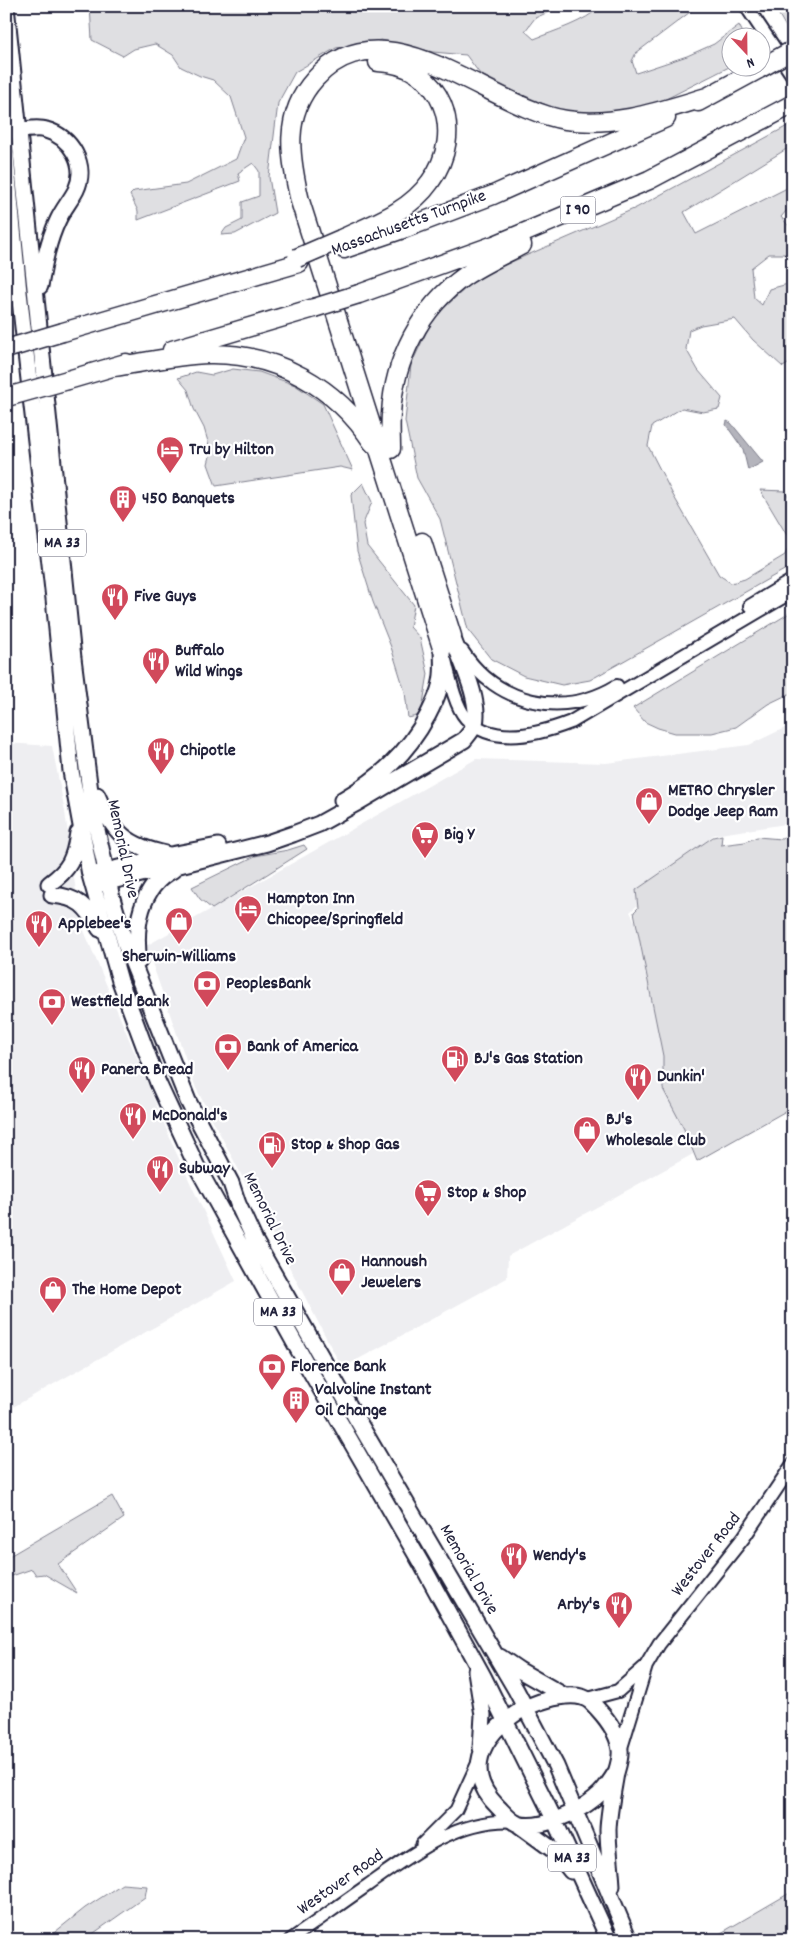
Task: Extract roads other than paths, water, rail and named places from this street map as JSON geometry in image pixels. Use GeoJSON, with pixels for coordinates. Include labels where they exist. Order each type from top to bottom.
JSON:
{"type":"FeatureCollection","features":[{"type":"Feature","properties":{"kind":"highway","name":"Massachusetts Turnpike"},"geometry":{"type":"LineString","coordinates":[[342,244],[406,228],[501,191],[654,124],[793,50]]}},
{"type":"Feature","properties":{"kind":"highway"},"geometry":{"type":"LineString","coordinates":[[386,452],[300,201],[292,165],[291,142],[293,123],[304,94],[321,72],[335,62],[352,54],[366,51],[404,53],[431,62],[544,114],[565,120],[596,123],[622,121],[640,117],[707,97]]}},
{"type":"Feature","properties":{"kind":"highway"},"geometry":{"type":"LineString","coordinates":[[6,349],[252,277],[298,261],[342,244],[399,210],[430,183],[445,156],[448,128],[445,111],[438,97],[425,81],[413,71],[398,64],[387,62],[362,62],[340,70],[321,87],[312,99],[302,130],[300,148],[303,171],[313,211],[386,452],[447,642]]}},
{"type":"Feature","properties":{"kind":"highway","name":"I 90"},"geometry":{"type":"LineString","coordinates":[[7,398],[359,294],[497,244],[649,180],[791,105]]}},
{"type":"Feature","properties":{"kind":"highway"},"geometry":{"type":"LineString","coordinates":[[386,452],[396,379],[406,348],[421,321],[442,296],[464,277],[490,261],[582,217],[649,180]]}},
{"type":"Feature","properties":{"kind":"highway"},"geometry":{"type":"LineString","coordinates":[[114,367],[183,356],[210,354],[242,357],[271,364],[296,374],[330,394],[386,452]]}},
{"type":"Feature","properties":{"kind":"main road","name":"Memorial Drive"},"geometry":{"type":"LineString","coordinates":[[6,6],[13,131],[37,310],[63,600],[68,746],[91,880],[109,942],[131,1012],[158,1083],[188,1149],[226,1220],[421,1562],[476,1665],[554,1820],[609,1940]]}},
{"type":"Feature","properties":{"kind":"main road"},"geometry":{"type":"LineString","coordinates":[[746,6],[793,76]]}},
{"type":"Feature","properties":{"kind":"main road"},"geometry":{"type":"LineString","coordinates":[[13,131],[44,129],[60,135],[71,144],[77,158],[80,174],[77,189],[58,218],[45,255],[37,310]]}},
{"type":"Feature","properties":{"kind":"main road","name":"Memorial Drive"},"geometry":{"type":"LineString","coordinates":[[6,157],[19,292],[92,807],[126,946],[188,1101],[231,1183],[255,1241],[493,1651],[551,1755],[576,1810],[629,1940]]}},
{"type":"Feature","properties":{"kind":"main road"},"geometry":{"type":"LineString","coordinates":[[447,642],[495,686],[519,699],[543,703],[566,703],[588,699],[604,693],[793,580]]}},
{"type":"Feature","properties":{"kind":"main road"},"geometry":{"type":"LineString","coordinates":[[474,725],[489,732],[512,736],[545,731],[571,722],[793,590]]}},
{"type":"Feature","properties":{"kind":"main road"},"geometry":{"type":"LineString","coordinates":[[91,880],[188,863],[267,843],[319,824],[464,740],[474,725],[476,715],[475,700],[447,642]]}},
{"type":"Feature","properties":{"kind":"main road"},"geometry":{"type":"LineString","coordinates":[[108,876],[170,855],[246,840],[300,821],[328,809],[381,774],[403,753],[420,729],[434,703],[442,677],[447,642]]}},
{"type":"Feature","properties":{"kind":"main road"},"geometry":{"type":"LineString","coordinates":[[88,776],[104,811],[114,827],[131,843],[146,850],[170,855]]}},
{"type":"Feature","properties":{"kind":"main road"},"geometry":{"type":"LineString","coordinates":[[80,822],[76,847],[70,865],[50,889],[79,901],[87,909],[109,942]]}},
{"type":"Feature","properties":{"kind":"main road"},"geometry":{"type":"LineString","coordinates":[[144,992],[136,943],[139,914],[155,882],[167,873],[188,863]]}},
{"type":"Feature","properties":{"kind":"main road"},"geometry":{"type":"LineString","coordinates":[[226,1220],[241,1211]]}},
{"type":"Feature","properties":{"kind":"main road","name":"Westover Road"},"geometry":{"type":"LineString","coordinates":[[620,1751],[646,1666],[659,1644],[744,1537],[793,1464]]}},
{"type":"Feature","properties":{"kind":"main road"},"geometry":{"type":"LineString","coordinates":[[493,1651],[518,1670],[563,1695],[588,1699],[609,1722],[620,1751],[608,1830],[613,1900]]}},
{"type":"Feature","properties":{"kind":"main road"},"geometry":{"type":"LineString","coordinates":[[476,1665],[476,1683],[483,1715],[481,1779],[486,1791],[492,1801],[515,1822],[556,1852],[568,1869],[584,1885]]}},
{"type":"Feature","properties":{"kind":"main road","name":"Westover Road"},"geometry":{"type":"LineString","coordinates":[[588,1699],[618,1691],[646,1666]]}},
{"type":"Feature","properties":{"kind":"main road"},"geometry":{"type":"LineString","coordinates":[[481,1753],[492,1732],[505,1720],[538,1702],[563,1695]]}},
{"type":"Feature","properties":{"kind":"main road"},"geometry":{"type":"LineString","coordinates":[[515,1822],[530,1826],[554,1820],[576,1810],[594,1799],[606,1788],[616,1772]]}},
{"type":"Feature","properties":{"kind":"street","name":"Westover Road"},"geometry":{"type":"LineString","coordinates":[[412,1854],[456,1810],[481,1753]]}},
{"type":"Feature","properties":{"kind":"street","name":"Westover Road"},"geometry":{"type":"LineString","coordinates":[[290,1940],[412,1854],[441,1838],[485,1823],[515,1822]]}},
{"type":"Feature","properties":{"kind":"place","name":"Tru by Hilton"},"geometry":{"type":"Point","coordinates":[170,474]}},
{"type":"Feature","properties":{"kind":"place","name":"450 Banquets"},"geometry":{"type":"Point","coordinates":[123,523]}},
{"type":"Feature","properties":{"kind":"place","name":"Five Guys"},"geometry":{"type":"Point","coordinates":[115,621]}},
{"type":"Feature","properties":{"kind":"place","name":"Buffalo Wild Wings"},"geometry":{"type":"Point","coordinates":[156,685]}},
{"type":"Feature","properties":{"kind":"place","name":"Chipotle"},"geometry":{"type":"Point","coordinates":[161,775]}},
{"type":"Feature","properties":{"kind":"place","name":"METRO Chrysler Dodge Jeep Ram"},"geometry":{"type":"Point","coordinates":[649,825]}},
{"type":"Feature","properties":{"kind":"place","name":"Big Y"},"geometry":{"type":"Point","coordinates":[425,859]}},
{"type":"Feature","properties":{"kind":"place","name":"Hampton Inn Chicopee/Springfield"},"geometry":{"type":"Point","coordinates":[248,933]}},
{"type":"Feature","properties":{"kind":"place","name":"Sherwin-Williams"},"geometry":{"type":"Point","coordinates":[179,945]}},
{"type":"Feature","properties":{"kind":"place","name":"Applebee's"},"geometry":{"type":"Point","coordinates":[39,948]}},
{"type":"Feature","properties":{"kind":"place","name":"PeoplesBank"},"geometry":{"type":"Point","coordinates":[207,1008]}},
{"type":"Feature","properties":{"kind":"place","name":"Westfield Bank"},"geometry":{"type":"Point","coordinates":[52,1026]}},
{"type":"Feature","properties":{"kind":"place","name":"Bank of America"},"geometry":{"type":"Point","coordinates":[228,1071]}},
{"type":"Feature","properties":{"kind":"place","name":"BJ's Gas Station"},"geometry":{"type":"Point","coordinates":[455,1083]}},
{"type":"Feature","properties":{"kind":"place","name":"Panera Bread"},"geometry":{"type":"Point","coordinates":[82,1094]}},
{"type":"Feature","properties":{"kind":"place","name":"Dunkin'"},"geometry":{"type":"Point","coordinates":[638,1101]}},
{"type":"Feature","properties":{"kind":"place","name":"McDonald's"},"geometry":{"type":"Point","coordinates":[133,1140]}},
{"type":"Feature","properties":{"kind":"place","name":"BJ's Wholesale Club"},"geometry":{"type":"Point","coordinates":[587,1154]}},
{"type":"Feature","properties":{"kind":"place","name":"Stop & Shop Gas"},"geometry":{"type":"Point","coordinates":[272,1169]}},
{"type":"Feature","properties":{"kind":"place","name":"Subway"},"geometry":{"type":"Point","coordinates":[160,1193]}},
{"type":"Feature","properties":{"kind":"place","name":"Stop & Shop"},"geometry":{"type":"Point","coordinates":[428,1217]}},
{"type":"Feature","properties":{"kind":"place","name":"Hannoush Jewelers"},"geometry":{"type":"Point","coordinates":[342,1296]}},
{"type":"Feature","properties":{"kind":"place","name":"The Home Depot"},"geometry":{"type":"Point","coordinates":[53,1314]}},
{"type":"Feature","properties":{"kind":"place","name":"Florence Bank"},"geometry":{"type":"Point","coordinates":[272,1391]}},
{"type":"Feature","properties":{"kind":"place","name":"Valvoline Instant Oil Change"},"geometry":{"type":"Point","coordinates":[296,1424]}},
{"type":"Feature","properties":{"kind":"place","name":"Wendy's"},"geometry":{"type":"Point","coordinates":[514,1580]}},
{"type":"Feature","properties":{"kind":"place","name":"Arby's"},"geometry":{"type":"Point","coordinates":[619,1629]}}]}
